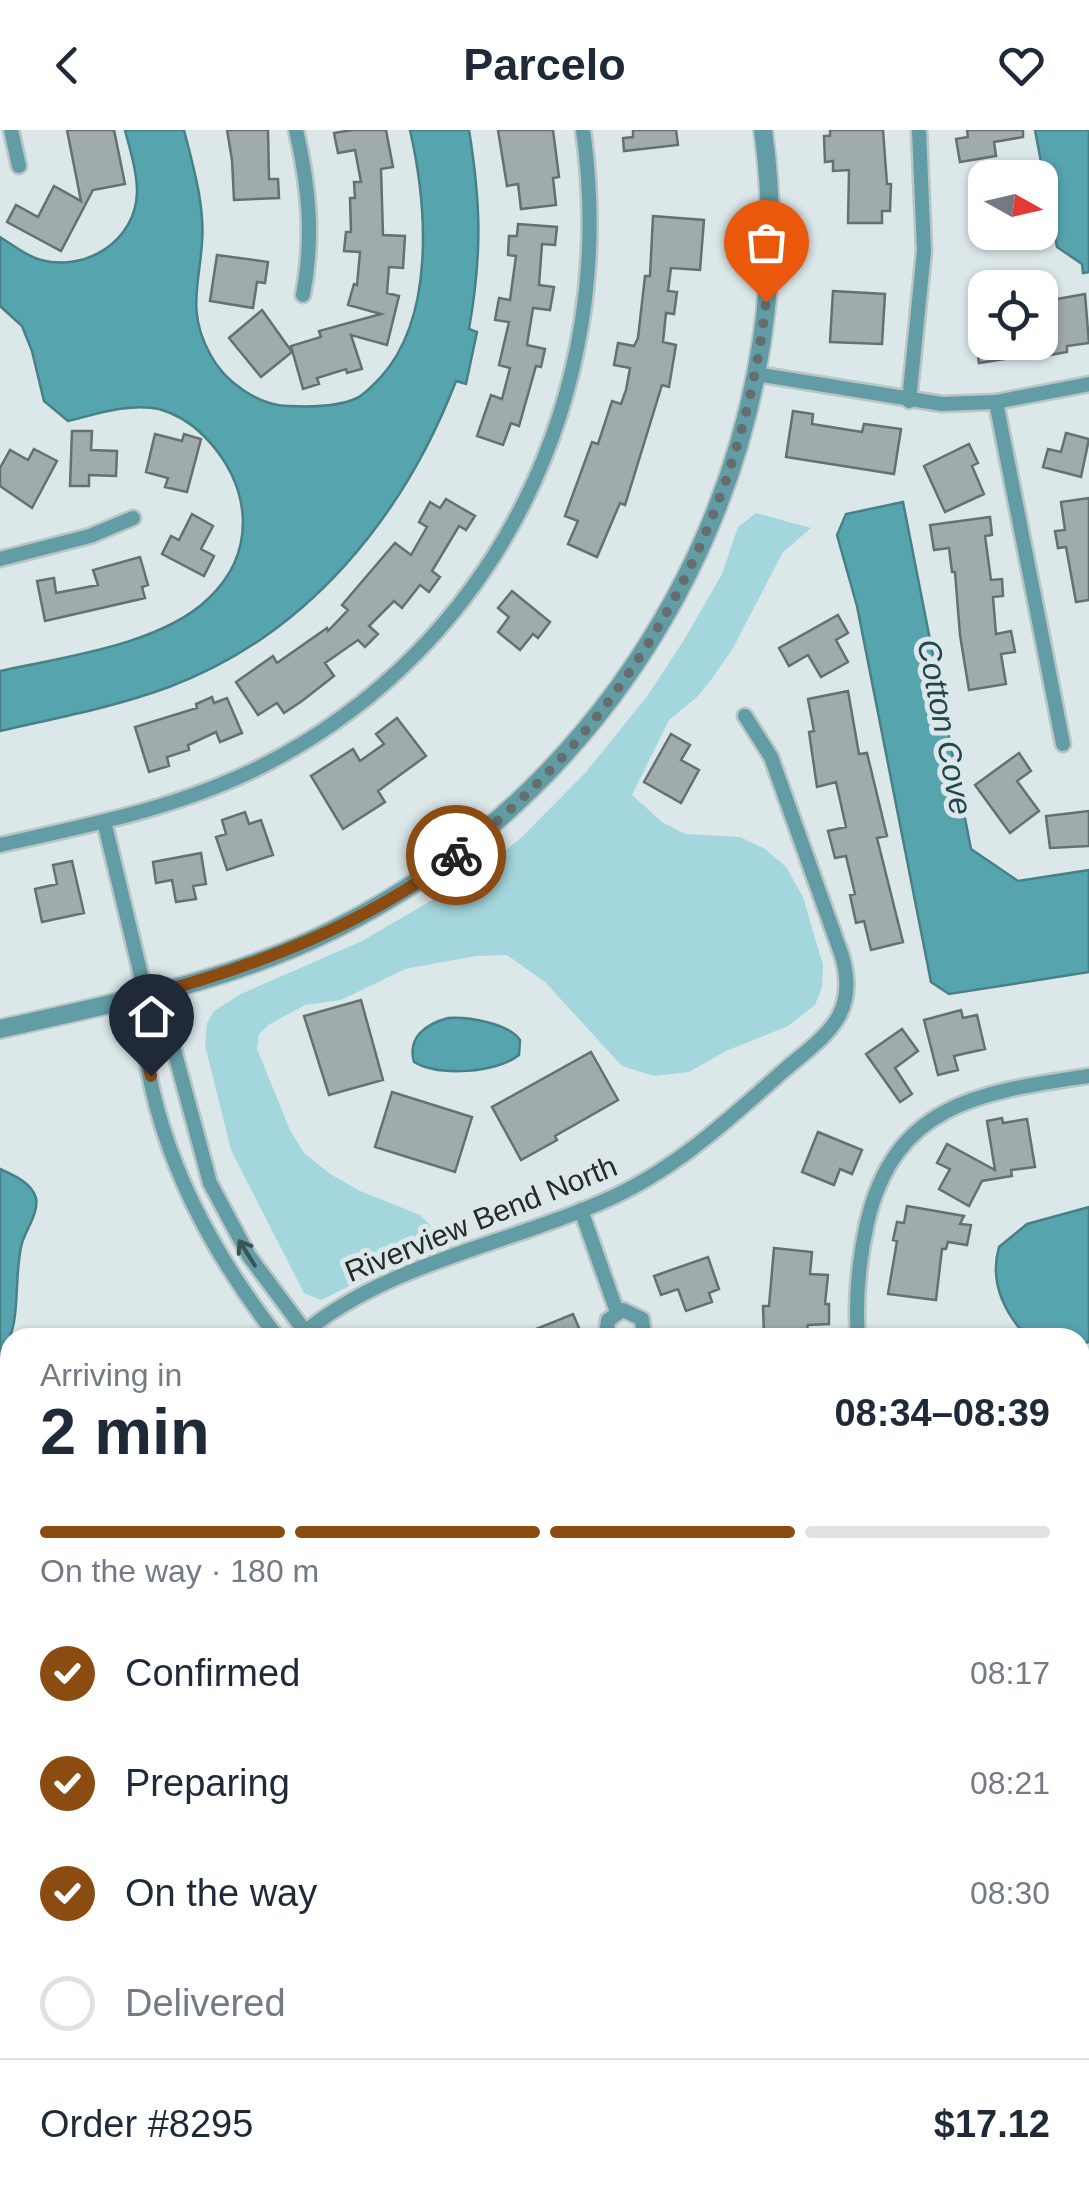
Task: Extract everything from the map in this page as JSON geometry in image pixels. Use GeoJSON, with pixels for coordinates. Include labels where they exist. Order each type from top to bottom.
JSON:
{"type":"FeatureCollection","features":[{"type":"Feature","properties":{"kind":"street"},"geometry":{"type":"LineString","coordinates":[[11,130],[20,166]]}},
{"type":"Feature","properties":{"kind":"street"},"geometry":{"type":"LineString","coordinates":[[296,130],[307,178],[311,223],[310,261],[303,295]]}},
{"type":"Feature","properties":{"kind":"street"},"geometry":{"type":"LineString","coordinates":[[0,845],[160,807],[212,788],[314,736],[362,702],[418,651],[482,573],[524,504],[552,443],[579,344],[590,246],[583,130]]}},
{"type":"Feature","properties":{"kind":"street"},"geometry":{"type":"LineString","coordinates":[[0,1029],[146,996],[265,959],[364,914],[440,867],[539,783],[611,701],[673,604],[718,506],[740,440],[756,374],[766,302],[770,218],[764,130]]}},
{"type":"Feature","properties":{"kind":"street"},"geometry":{"type":"LineString","coordinates":[[909,402],[924,250],[919,130]]}},
{"type":"Feature","properties":{"kind":"street"},"geometry":{"type":"LineString","coordinates":[[756,374],[909,402],[942,404],[996,402],[1089,384]]}},
{"type":"Feature","properties":{"kind":"street"},"geometry":{"type":"LineString","coordinates":[[996,402],[1063,744]]}},
{"type":"Feature","properties":{"kind":"street"},"geometry":{"type":"LineString","coordinates":[[0,558],[90,536],[134,518]]}},
{"type":"Feature","properties":{"kind":"street","name":"Riverview Bend North"},"geometry":{"type":"LineString","coordinates":[[314,1328],[353,1300],[396,1277],[581,1210],[647,1180],[693,1150],[826,1034],[845,1007],[848,989],[842,956],[778,774],[760,736],[745,716]]}},
{"type":"Feature","properties":{"kind":"street"},"geometry":{"type":"LineString","coordinates":[[104,821],[146,996],[173,1046],[204,1165],[218,1200],[258,1270],[299,1328]]}},
{"type":"Feature","properties":{"kind":"street"},"geometry":{"type":"LineString","coordinates":[[146,996],[144,1048],[179,1174],[225,1267],[271,1328]]}},
{"type":"Feature","properties":{"kind":"street"},"geometry":{"type":"LineString","coordinates":[[858,1328],[858,1285],[866,1230],[877,1185],[899,1148],[922,1126],[958,1104],[1089,1076]]}},
{"type":"Feature","properties":{"kind":"street"},"geometry":{"type":"LineString","coordinates":[[158,1105],[186,1098]]}},
{"type":"Feature","properties":{"kind":"street"},"geometry":{"type":"LineString","coordinates":[[581,1210],[616,1312]]}},
{"type":"Feature","properties":{"kind":"street"},"geometry":{"type":"LineString","coordinates":[[605,1328],[616,1312]]}},
{"type":"Feature","properties":{"kind":"street"},"geometry":{"type":"LineString","coordinates":[[616,1312],[636,1314],[645,1328]]}},
{"type":"Feature","properties":{"kind":"shaded area"},"geometry":{"type":"Polygon","coordinates":[[[756,513],[811,528],[783,552],[733,648],[711,680],[669,720],[632,795],[662,822],[685,834],[740,837],[765,849],[786,867],[803,897],[823,965],[822,987],[815,1005],[788,1026],[726,1051],[689,1072],[654,1076],[622,1066],[545,982],[507,955],[476,956],[405,969],[341,1000],[305,1005],[270,1024],[259,1034],[257,1049],[290,1130],[304,1153],[360,1191],[420,1215],[430,1225],[432,1235],[429,1243],[413,1254],[321,1300],[304,1293],[231,1150],[205,1045],[207,1023],[214,1011],[241,994],[362,941],[477,874],[522,837],[587,771],[648,695],[722,574],[738,527],[756,513]]]}},
{"type":"Feature","properties":{"kind":"water"},"geometry":{"type":"Polygon","coordinates":[[[125,130],[184,130],[202,214],[197,312],[203,339],[216,364],[254,397],[277,405],[305,406],[332,405],[357,398],[380,378],[398,353],[411,324],[422,259],[420,192],[410,130],[469,130],[478,230],[469,329],[477,332],[466,384],[456,381],[409,478],[345,565],[307,603],[265,636],[219,664],[169,687],[0,731],[0,671],[110,647],[188,615],[224,580],[242,539],[243,517],[232,475],[204,436],[178,416],[159,409],[113,410],[68,421],[44,401],[22,326],[0,306],[0,237],[25,253],[58,263],[91,257],[118,238],[128,225],[137,192],[125,130]]]}},
{"type":"Feature","properties":{"kind":"water"},"geometry":{"type":"Polygon","coordinates":[[[1035,130],[1089,130],[1089,272],[1083,273],[1082,264],[1058,248],[1058,160],[1041,160],[1035,130]]]}},
{"type":"Feature","properties":{"kind":"water","name":"Cotton Cove"},"geometry":{"type":"Polygon","coordinates":[[[903,502],[971,849],[1018,881],[1089,870],[1089,972],[949,994],[931,982],[857,606],[837,535],[846,514],[903,502]]]}},
{"type":"Feature","properties":{"kind":"water"},"geometry":{"type":"Polygon","coordinates":[[[448,1018],[477,1020],[507,1029],[520,1040],[519,1055],[497,1066],[468,1071],[438,1070],[414,1062],[413,1045],[420,1033],[448,1018]]]}},
{"type":"Feature","properties":{"kind":"water"},"geometry":{"type":"Polygon","coordinates":[[[0,1169],[26,1183],[34,1192],[36,1203],[19,1258],[12,1328],[0,1328],[0,1169]]]}},
{"type":"Feature","properties":{"kind":"water"},"geometry":{"type":"Polygon","coordinates":[[[1089,1207],[1089,1328],[1020,1328],[1012,1317],[997,1284],[996,1260],[999,1247],[1027,1224],[1089,1207]]]}},
{"type":"Feature","properties":{"kind":"building"},"geometry":{"type":"Polygon","coordinates":[[[67,130],[114,130],[125,184],[93,190],[61,251],[7,222],[16,205],[38,217],[54,186],[81,201],[67,130]]]}},
{"type":"Feature","properties":{"kind":"building"},"geometry":{"type":"Polygon","coordinates":[[[227,130],[268,130],[269,179],[278,179],[279,198],[234,200],[227,130]]]}},
{"type":"Feature","properties":{"kind":"building"},"geometry":{"type":"Polygon","coordinates":[[[386,130],[393,167],[381,169],[383,235],[405,236],[403,268],[389,267],[387,293],[399,296],[387,345],[351,335],[362,369],[347,373],[346,369],[317,378],[319,384],[303,389],[291,346],[321,337],[319,331],[381,314],[348,305],[354,284],[357,285],[360,252],[344,251],[346,232],[351,232],[350,198],[355,198],[354,182],[361,182],[355,150],[338,153],[334,133],[386,130]]]}},
{"type":"Feature","properties":{"kind":"building"},"geometry":{"type":"Polygon","coordinates":[[[498,130],[553,130],[559,177],[553,178],[556,205],[521,209],[518,184],[507,186],[498,130]]]}},
{"type":"Feature","properties":{"kind":"building"},"geometry":{"type":"Polygon","coordinates":[[[633,130],[676,130],[678,145],[624,151],[623,138],[633,137],[633,130]]]}},
{"type":"Feature","properties":{"kind":"building"},"geometry":{"type":"Polygon","coordinates":[[[830,130],[883,130],[887,184],[891,184],[890,211],[882,211],[882,223],[848,223],[849,170],[833,171],[833,161],[825,162],[824,136],[830,136],[830,130]]]}},
{"type":"Feature","properties":{"kind":"building"},"geometry":{"type":"Polygon","coordinates":[[[967,130],[1023,130],[1023,137],[994,142],[996,156],[960,162],[956,139],[968,137],[967,130]]]}},
{"type":"Feature","properties":{"kind":"building"},"geometry":{"type":"Polygon","coordinates":[[[653,216],[704,220],[700,270],[671,268],[668,291],[677,292],[674,314],[666,313],[663,342],[676,345],[669,387],[662,385],[625,505],[620,503],[597,557],[568,544],[578,521],[565,516],[592,442],[598,444],[612,401],[621,404],[626,390],[630,368],[614,365],[618,343],[634,346],[638,338],[645,276],[650,276],[653,216]]]}},
{"type":"Feature","properties":{"kind":"building"},"geometry":{"type":"Polygon","coordinates":[[[518,224],[557,227],[555,245],[542,244],[539,285],[554,287],[550,310],[533,308],[527,345],[545,349],[541,367],[536,366],[519,426],[511,423],[503,445],[477,436],[491,395],[502,399],[510,368],[499,365],[509,322],[495,320],[499,298],[510,300],[516,256],[508,255],[509,236],[517,236],[518,224]]]}},
{"type":"Feature","properties":{"kind":"building"},"geometry":{"type":"Polygon","coordinates":[[[217,255],[268,262],[265,283],[257,282],[253,308],[210,301],[217,255]]]}},
{"type":"Feature","properties":{"kind":"building"},"geometry":{"type":"Polygon","coordinates":[[[833,291],[885,294],[882,344],[830,342],[833,291]]]}},
{"type":"Feature","properties":{"kind":"building"},"geometry":{"type":"Polygon","coordinates":[[[1085,294],[1089,343],[1067,346],[1067,352],[1058,354],[1058,299],[1085,294]]]}},
{"type":"Feature","properties":{"kind":"building"},"geometry":{"type":"Polygon","coordinates":[[[262,310],[292,352],[261,377],[229,338],[262,310]]]}},
{"type":"Feature","properties":{"kind":"building"},"geometry":{"type":"Polygon","coordinates":[[[793,411],[813,414],[812,424],[862,432],[864,424],[901,429],[894,474],[786,457],[793,411]]]}},
{"type":"Feature","properties":{"kind":"building"},"geometry":{"type":"Polygon","coordinates":[[[72,431],[92,431],[91,450],[117,451],[116,476],[89,475],[89,486],[70,486],[72,431]]]}},
{"type":"Feature","properties":{"kind":"building"},"geometry":{"type":"Polygon","coordinates":[[[1066,433],[1089,439],[1081,477],[1043,467],[1048,449],[1061,452],[1066,433]]]}},
{"type":"Feature","properties":{"kind":"building"},"geometry":{"type":"Polygon","coordinates":[[[155,434],[182,441],[184,434],[201,439],[187,492],[165,487],[168,478],[146,472],[155,434]]]}},
{"type":"Feature","properties":{"kind":"building"},"geometry":{"type":"Polygon","coordinates":[[[969,444],[978,463],[972,466],[984,494],[945,512],[924,466],[969,444]]]}},
{"type":"Feature","properties":{"kind":"building"},"geometry":{"type":"Polygon","coordinates":[[[34,449],[57,461],[32,508],[0,486],[0,468],[10,450],[28,460],[34,449]]]}},
{"type":"Feature","properties":{"kind":"building"},"geometry":{"type":"Polygon","coordinates":[[[1089,498],[1089,600],[1076,602],[1066,547],[1058,548],[1055,531],[1065,530],[1061,502],[1089,498]]]}},
{"type":"Feature","properties":{"kind":"building"},"geometry":{"type":"Polygon","coordinates":[[[446,499],[475,516],[466,530],[459,526],[432,571],[440,577],[429,592],[420,585],[402,608],[394,601],[369,626],[378,634],[365,647],[358,640],[325,663],[334,676],[302,701],[284,713],[277,703],[258,715],[236,682],[273,656],[277,663],[327,628],[328,631],[348,610],[342,605],[395,543],[411,555],[427,527],[419,522],[430,502],[440,508],[446,499]]]}},
{"type":"Feature","properties":{"kind":"building"},"geometry":{"type":"Polygon","coordinates":[[[192,514],[213,526],[201,549],[214,556],[204,576],[162,554],[171,536],[179,540],[192,514]]]}},
{"type":"Feature","properties":{"kind":"building"},"geometry":{"type":"Polygon","coordinates":[[[990,517],[992,535],[985,536],[991,580],[1002,579],[1003,596],[993,597],[996,634],[1011,631],[1015,652],[1001,654],[1006,684],[969,690],[955,572],[949,548],[934,550],[930,525],[990,517]]]}},
{"type":"Feature","properties":{"kind":"building"},"geometry":{"type":"Polygon","coordinates":[[[140,557],[148,585],[142,587],[145,598],[45,621],[37,581],[54,578],[56,593],[98,585],[93,570],[140,557]]]}},
{"type":"Feature","properties":{"kind":"building"},"geometry":{"type":"Polygon","coordinates":[[[512,591],[550,622],[538,638],[533,634],[520,650],[498,632],[509,617],[498,608],[512,591]]]}},
{"type":"Feature","properties":{"kind":"building"},"geometry":{"type":"Polygon","coordinates":[[[838,615],[848,633],[836,640],[848,662],[821,677],[808,655],[789,666],[779,648],[838,615]]]}},
{"type":"Feature","properties":{"kind":"building"},"geometry":{"type":"Polygon","coordinates":[[[848,691],[859,754],[867,753],[887,836],[877,838],[903,942],[871,950],[864,921],[856,923],[850,895],[855,894],[846,856],[835,858],[828,831],[846,827],[836,782],[817,787],[809,732],[814,731],[808,699],[848,691]]]}},
{"type":"Feature","properties":{"kind":"building"},"geometry":{"type":"Polygon","coordinates":[[[212,697],[214,703],[227,698],[242,733],[220,742],[216,732],[188,745],[189,750],[167,757],[169,766],[149,772],[135,727],[197,708],[196,704],[212,697]]]}},
{"type":"Feature","properties":{"kind":"building"},"geometry":{"type":"Polygon","coordinates":[[[397,718],[426,756],[378,791],[385,802],[343,829],[311,776],[353,749],[360,761],[384,744],[376,734],[397,718]]]}},
{"type":"Feature","properties":{"kind":"building"},"geometry":{"type":"Polygon","coordinates":[[[671,734],[690,745],[681,760],[699,770],[681,803],[644,782],[671,734]]]}},
{"type":"Feature","properties":{"kind":"building"},"geometry":{"type":"Polygon","coordinates":[[[1019,753],[1031,771],[1017,781],[1039,811],[1010,833],[975,785],[1019,753]]]}},
{"type":"Feature","properties":{"kind":"building"},"geometry":{"type":"Polygon","coordinates":[[[1089,811],[1089,846],[1050,848],[1046,816],[1089,811]]]}},
{"type":"Feature","properties":{"kind":"building"},"geometry":{"type":"Polygon","coordinates":[[[245,812],[249,824],[261,820],[273,855],[227,870],[216,837],[226,834],[222,820],[245,812]]]}},
{"type":"Feature","properties":{"kind":"building"},"geometry":{"type":"Polygon","coordinates":[[[201,853],[206,884],[193,886],[196,899],[176,902],[172,880],[156,883],[153,862],[201,853]]]}},
{"type":"Feature","properties":{"kind":"building"},"geometry":{"type":"Polygon","coordinates":[[[72,861],[84,913],[42,922],[35,889],[57,884],[53,865],[72,861]]]}},
{"type":"Feature","properties":{"kind":"building"},"geometry":{"type":"Polygon","coordinates":[[[361,1000],[383,1080],[329,1095],[304,1016],[361,1000]]]}},
{"type":"Feature","properties":{"kind":"building"},"geometry":{"type":"Polygon","coordinates":[[[961,1010],[963,1018],[977,1015],[985,1049],[954,1056],[958,1070],[938,1075],[924,1020],[961,1010]]]}},
{"type":"Feature","properties":{"kind":"building"},"geometry":{"type":"Polygon","coordinates":[[[902,1029],[918,1051],[895,1068],[912,1094],[900,1102],[866,1054],[902,1029]]]}},
{"type":"Feature","properties":{"kind":"building"},"geometry":{"type":"Polygon","coordinates":[[[591,1052],[618,1100],[521,1160],[492,1107],[591,1052]]]}},
{"type":"Feature","properties":{"kind":"building"},"geometry":{"type":"Polygon","coordinates":[[[392,1092],[472,1117],[455,1172],[375,1147],[392,1092]]]}},
{"type":"Feature","properties":{"kind":"building"},"geometry":{"type":"Polygon","coordinates":[[[1002,1118],[1003,1123],[1027,1119],[1035,1167],[1011,1170],[1012,1176],[982,1181],[969,1206],[939,1189],[950,1169],[937,1163],[947,1144],[995,1170],[987,1121],[1002,1118]]]}},
{"type":"Feature","properties":{"kind":"building"},"geometry":{"type":"Polygon","coordinates":[[[818,1132],[862,1150],[852,1174],[840,1169],[834,1185],[802,1172],[818,1132]]]}},
{"type":"Feature","properties":{"kind":"building"},"geometry":{"type":"Polygon","coordinates":[[[907,1206],[964,1216],[960,1224],[971,1225],[967,1245],[948,1242],[946,1249],[942,1249],[936,1300],[888,1294],[897,1241],[893,1240],[897,1222],[904,1223],[907,1206]]]}},
{"type":"Feature","properties":{"kind":"building"},"geometry":{"type":"Polygon","coordinates":[[[774,1248],[812,1252],[810,1274],[828,1275],[825,1304],[829,1304],[829,1324],[764,1328],[763,1306],[769,1306],[774,1248]]]}},
{"type":"Feature","properties":{"kind":"building"},"geometry":{"type":"Polygon","coordinates":[[[708,1257],[719,1289],[709,1293],[712,1302],[686,1311],[678,1289],[661,1295],[654,1276],[708,1257]]]}},
{"type":"Feature","properties":{"kind":"building"},"geometry":{"type":"Polygon","coordinates":[[[573,1314],[579,1328],[539,1328],[573,1314]]]}},
{"type":"Feature","properties":{"kind":"way so far"},"geometry":{"type":"LineString","coordinates":[[456,855],[509,812],[572,748],[629,676],[666,618],[695,562],[730,475],[756,374],[766,302]]}},
{"type":"Feature","properties":{"kind":"route"},"geometry":{"type":"LineString","coordinates":[[151,1076],[144,1048],[146,996],[236,970],[309,942],[391,899],[456,855]]}}]}
